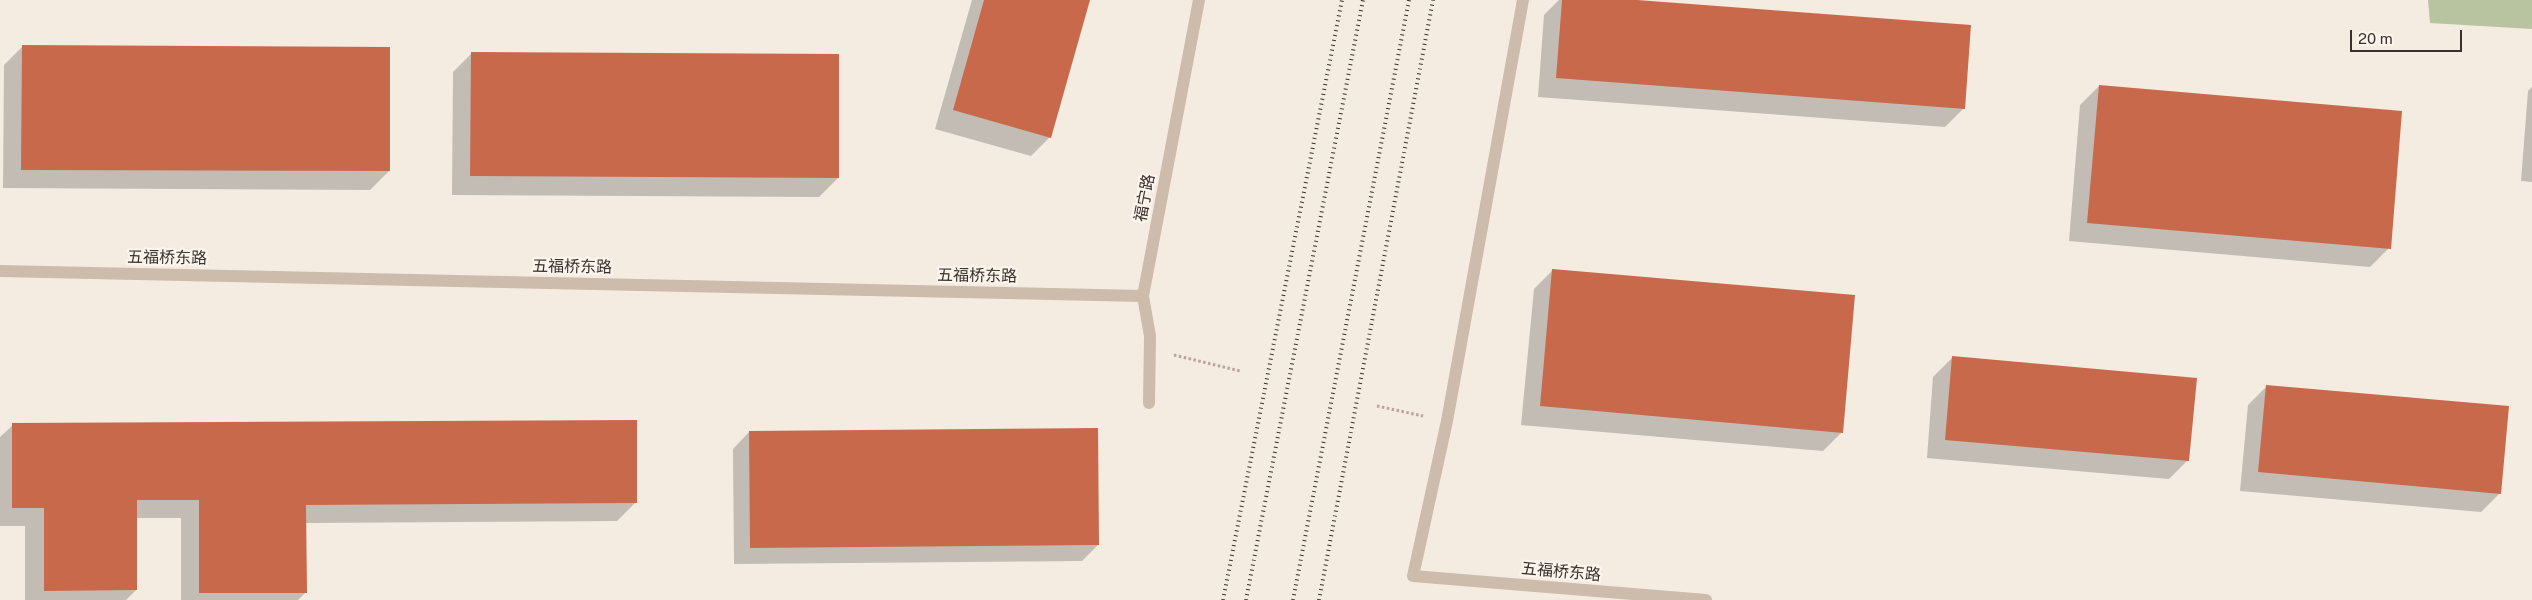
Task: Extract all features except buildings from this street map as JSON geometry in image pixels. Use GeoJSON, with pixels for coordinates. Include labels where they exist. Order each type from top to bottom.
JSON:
{"type":"FeatureCollection","features":[{"type":"Feature","properties":{"kind":"street","name":"福宁路"},"geometry":{"type":"LineString","coordinates":[[1149,403],[1150,336],[1142,296],[1199,0]]}},
{"type":"Feature","properties":{"kind":"street"},"geometry":{"type":"LineString","coordinates":[[1447,422],[1523,0]]}},
{"type":"Feature","properties":{"kind":"street","name":"五福桥东路"},"geometry":{"type":"LineString","coordinates":[[0,271],[1142,296]]}},
{"type":"Feature","properties":{"kind":"street","name":"五福桥东路"},"geometry":{"type":"LineString","coordinates":[[1447,422],[1413,576],[1706,600]]}},
{"type":"Feature","properties":{"kind":"path"},"geometry":{"type":"LineString","coordinates":[[1150,348],[1240,371]]}},
{"type":"Feature","properties":{"kind":"path"},"geometry":{"type":"LineString","coordinates":[[1377,406],[1447,422]]}},
{"type":"Feature","properties":{"kind":"green space"},"geometry":{"type":"Polygon","coordinates":[[[2428,0],[2532,0],[2532,29],[2430,23],[2428,0]]]}},
{"type":"Feature","properties":{"kind":"railway"},"geometry":{"type":"LineString","coordinates":[[1223,600],[1342,0]]}},
{"type":"Feature","properties":{"kind":"railway"},"geometry":{"type":"LineString","coordinates":[[1246,600],[1363,0]]}},
{"type":"Feature","properties":{"kind":"railway"},"geometry":{"type":"LineString","coordinates":[[1293,600],[1409,0]]}},
{"type":"Feature","properties":{"kind":"railway"},"geometry":{"type":"LineString","coordinates":[[1319,600],[1433,0]]}}]}
